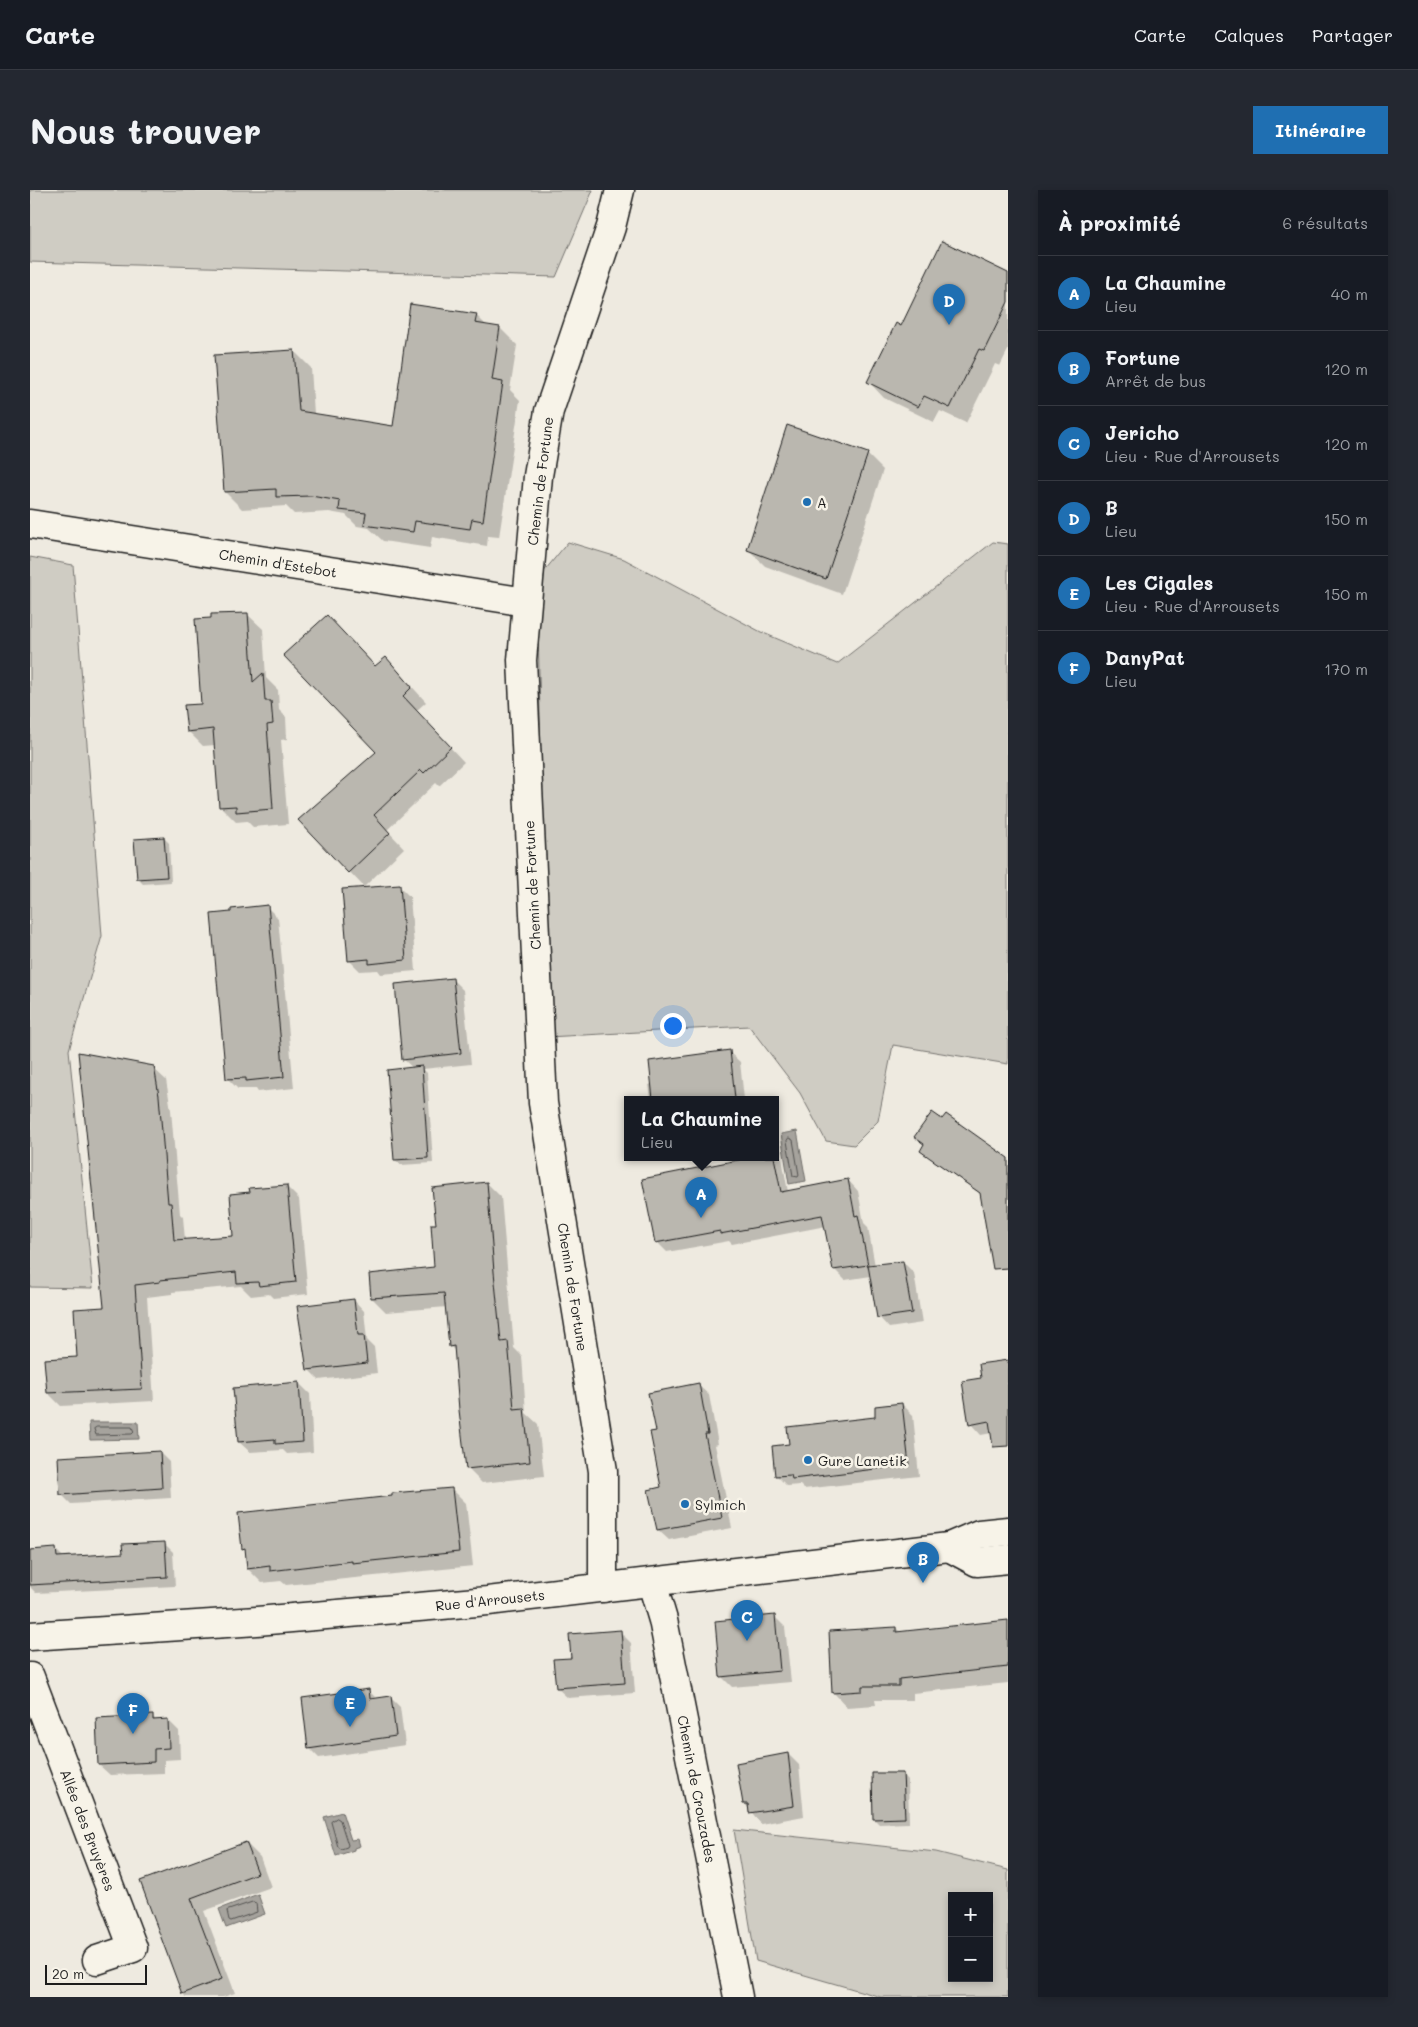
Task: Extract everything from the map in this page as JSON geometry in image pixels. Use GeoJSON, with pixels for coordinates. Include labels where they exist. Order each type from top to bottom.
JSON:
{"type":"FeatureCollection","features":[{"type":"Feature","properties":{"kind":"street","name":"Chemin de Fortune"},"geometry":{"type":"LineString","coordinates":[[603,1588],[603,1471],[543,1103],[522,660],[538,476],[549,411],[611,227],[620,190]]}},
{"type":"Feature","properties":{"kind":"street","name":"Chemin d'Estebot"},"geometry":{"type":"LineString","coordinates":[[30,524],[526,602]]}},
{"type":"Feature","properties":{"kind":"street","name":"Rue d'Arrousets"},"geometry":{"type":"LineString","coordinates":[[30,1636],[257,1621],[488,1601],[949,1547],[979,1534],[1008,1531]]}},
{"type":"Feature","properties":{"kind":"street"},"geometry":{"type":"LineString","coordinates":[[949,1547],[977,1562],[1008,1559]]}},
{"type":"Feature","properties":{"kind":"street","name":"Chemin de Crouzades"},"geometry":{"type":"LineString","coordinates":[[652,1582],[663,1620],[738,1997]]}},
{"type":"Feature","properties":{"kind":"street","name":"Allée des Bruyères"},"geometry":{"type":"LineString","coordinates":[[30,1677],[133,1948],[97,1960]]}},
{"type":"Feature","properties":{"kind":"shaded area"},"geometry":{"type":"Polygon","coordinates":[[[30,190],[593,190],[556,277],[30,262],[30,190]]]}},
{"type":"Feature","properties":{"kind":"shaded area"},"geometry":{"type":"Polygon","coordinates":[[[568,542],[624,559],[761,632],[837,664],[993,542],[1008,544],[1008,1064],[893,1045],[878,1121],[854,1145],[826,1141],[800,1093],[749,1026],[547,1037],[537,580],[568,542]]]}},
{"type":"Feature","properties":{"kind":"shaded area"},"geometry":{"type":"Polygon","coordinates":[[[30,557],[73,565],[102,936],[69,1050],[93,1288],[30,1287],[30,557]]]}},
{"type":"Feature","properties":{"kind":"shaded area"},"geometry":{"type":"Polygon","coordinates":[[[734,1830],[936,1852],[1008,1870],[1008,1997],[881,1997],[756,1961],[734,1830]]]}},
{"type":"Feature","properties":{"kind":"water"},"geometry":{"type":"Polygon","coordinates":[[[797,1131],[806,1181],[789,1184],[781,1134],[797,1131]]]}},
{"type":"Feature","properties":{"kind":"water"},"geometry":{"type":"Polygon","coordinates":[[[89,1422],[138,1422],[139,1439],[90,1440],[89,1422]]]}},
{"type":"Feature","properties":{"kind":"water"},"geometry":{"type":"Polygon","coordinates":[[[342,1812],[351,1840],[358,1839],[360,1846],[336,1856],[324,1817],[342,1812]]]}},
{"type":"Feature","properties":{"kind":"water"},"geometry":{"type":"Polygon","coordinates":[[[258,1894],[265,1914],[226,1928],[219,1909],[258,1894]]]}},
{"type":"Feature","properties":{"kind":"building"},"geometry":{"type":"Polygon","coordinates":[[[942,241],[1008,273],[1008,302],[984,351],[979,349],[950,408],[924,396],[918,407],[867,382],[896,323],[901,326],[942,241]]]}},
{"type":"Feature","properties":{"kind":"building"},"geometry":{"type":"Polygon","coordinates":[[[410,304],[477,314],[475,323],[500,327],[492,380],[503,382],[483,521],[472,519],[470,529],[415,521],[413,532],[364,525],[366,513],[339,510],[340,501],[311,496],[276,497],[276,489],[224,492],[214,355],[294,350],[299,411],[393,426],[410,304]]]}},
{"type":"Feature","properties":{"kind":"building","name":"A"},"geometry":{"type":"Polygon","coordinates":[[[787,425],[868,453],[826,579],[747,550],[787,425]]]}},
{"type":"Feature","properties":{"kind":"building"},"geometry":{"type":"Polygon","coordinates":[[[248,613],[253,682],[263,673],[265,701],[271,701],[273,724],[267,725],[273,809],[236,812],[236,806],[219,807],[213,729],[187,732],[184,705],[201,704],[195,619],[211,618],[211,614],[248,613]]]}},
{"type":"Feature","properties":{"kind":"building"},"geometry":{"type":"Polygon","coordinates":[[[327,615],[375,666],[386,657],[412,687],[403,696],[451,747],[424,773],[421,770],[374,815],[390,833],[348,873],[298,820],[376,752],[283,655],[327,615]]]}},
{"type":"Feature","properties":{"kind":"building"},"geometry":{"type":"Polygon","coordinates":[[[164,837],[167,877],[137,879],[134,839],[164,837]]]}},
{"type":"Feature","properties":{"kind":"building"},"geometry":{"type":"Polygon","coordinates":[[[400,885],[406,960],[369,964],[369,959],[348,961],[342,889],[400,885]]]}},
{"type":"Feature","properties":{"kind":"building"},"geometry":{"type":"Polygon","coordinates":[[[268,905],[284,1077],[246,1081],[246,1078],[226,1079],[211,914],[231,912],[231,909],[268,905]]]}},
{"type":"Feature","properties":{"kind":"building"},"geometry":{"type":"Polygon","coordinates":[[[453,978],[461,1053],[402,1060],[395,984],[453,978]]]}},
{"type":"Feature","properties":{"kind":"building"},"geometry":{"type":"Polygon","coordinates":[[[730,1050],[735,1096],[653,1096],[649,1061],[730,1050]]]}},
{"type":"Feature","properties":{"kind":"building"},"geometry":{"type":"Polygon","coordinates":[[[78,1052],[154,1066],[159,1096],[168,1203],[171,1203],[174,1240],[233,1236],[230,1194],[250,1192],[249,1188],[287,1185],[296,1282],[259,1286],[258,1282],[237,1283],[236,1272],[160,1280],[160,1282],[135,1285],[142,1389],[47,1393],[44,1359],[77,1357],[74,1309],[104,1307],[78,1052]]]}},
{"type":"Feature","properties":{"kind":"building"},"geometry":{"type":"Polygon","coordinates":[[[422,1066],[428,1158],[394,1160],[387,1070],[422,1066]]]}},
{"type":"Feature","properties":{"kind":"building"},"geometry":{"type":"Polygon","coordinates":[[[932,1112],[942,1119],[946,1114],[1008,1158],[1008,1268],[993,1269],[980,1193],[920,1151],[924,1144],[914,1137],[932,1112]]]}},
{"type":"Feature","properties":{"kind":"building"},"geometry":{"type":"Polygon","coordinates":[[[733,1161],[775,1161],[781,1192],[848,1179],[855,1216],[858,1215],[868,1265],[833,1270],[822,1215],[720,1234],[720,1231],[655,1243],[642,1179],[733,1161]]]}},
{"type":"Feature","properties":{"kind":"building"},"geometry":{"type":"Polygon","coordinates":[[[487,1182],[501,1342],[508,1341],[514,1409],[524,1408],[530,1462],[466,1469],[454,1346],[449,1347],[444,1293],[371,1298],[369,1274],[434,1267],[431,1224],[436,1224],[432,1188],[487,1182]]]}},
{"type":"Feature","properties":{"kind":"building"},"geometry":{"type":"Polygon","coordinates":[[[903,1261],[912,1313],[877,1318],[868,1265],[903,1261]]]}},
{"type":"Feature","properties":{"kind":"building"},"geometry":{"type":"Polygon","coordinates":[[[354,1299],[358,1335],[364,1335],[367,1363],[307,1370],[297,1306],[354,1299]]]}},
{"type":"Feature","properties":{"kind":"building"},"geometry":{"type":"Polygon","coordinates":[[[1008,1360],[1008,1446],[993,1447],[989,1421],[969,1425],[962,1381],[981,1378],[979,1364],[1008,1360]]]}},
{"type":"Feature","properties":{"kind":"building"},"geometry":{"type":"Polygon","coordinates":[[[299,1382],[303,1442],[275,1444],[275,1439],[238,1442],[233,1388],[299,1382]]]}},
{"type":"Feature","properties":{"kind":"building"},"geometry":{"type":"Polygon","coordinates":[[[699,1383],[708,1434],[705,1434],[722,1518],[657,1530],[648,1490],[661,1487],[650,1432],[656,1431],[648,1393],[699,1383]]]}},
{"type":"Feature","properties":{"kind":"building"},"geometry":{"type":"Polygon","coordinates":[[[902,1403],[909,1465],[792,1479],[791,1475],[775,1476],[772,1446],[789,1444],[787,1427],[875,1417],[875,1406],[902,1403]]]}},
{"type":"Feature","properties":{"kind":"building"},"geometry":{"type":"Polygon","coordinates":[[[160,1451],[162,1488],[60,1495],[58,1457],[160,1451]]]}},
{"type":"Feature","properties":{"kind":"building"},"geometry":{"type":"Polygon","coordinates":[[[452,1488],[459,1552],[352,1563],[352,1561],[270,1571],[270,1566],[247,1569],[245,1548],[242,1549],[238,1513],[392,1496],[392,1493],[452,1488]]]}},
{"type":"Feature","properties":{"kind":"building"},"geometry":{"type":"Polygon","coordinates":[[[165,1542],[167,1577],[30,1585],[30,1550],[56,1548],[57,1557],[92,1555],[123,1553],[122,1544],[165,1542]]]}},
{"type":"Feature","properties":{"kind":"building"},"geometry":{"type":"Polygon","coordinates":[[[775,1615],[780,1671],[720,1677],[715,1621],[775,1615]]]}},
{"type":"Feature","properties":{"kind":"building"},"geometry":{"type":"Polygon","coordinates":[[[1008,1620],[1008,1667],[899,1679],[899,1686],[862,1686],[862,1691],[832,1693],[829,1631],[896,1627],[896,1632],[1008,1620]]]}},
{"type":"Feature","properties":{"kind":"building"},"geometry":{"type":"Polygon","coordinates":[[[621,1630],[625,1683],[556,1688],[553,1659],[571,1658],[569,1634],[621,1630]]]}},
{"type":"Feature","properties":{"kind":"building"},"geometry":{"type":"Polygon","coordinates":[[[369,1689],[370,1699],[391,1696],[396,1736],[308,1749],[302,1698],[369,1689]]]}},
{"type":"Feature","properties":{"kind":"building"},"geometry":{"type":"Polygon","coordinates":[[[153,1715],[153,1720],[168,1719],[169,1748],[154,1749],[154,1762],[98,1765],[96,1718],[153,1715]]]}},
{"type":"Feature","properties":{"kind":"building"},"geometry":{"type":"Polygon","coordinates":[[[788,1753],[794,1806],[749,1813],[748,1804],[743,1804],[736,1763],[788,1753]]]}},
{"type":"Feature","properties":{"kind":"building"},"geometry":{"type":"Polygon","coordinates":[[[872,1773],[903,1773],[905,1818],[873,1819],[872,1773]]]}},
{"type":"Feature","properties":{"kind":"building"},"geometry":{"type":"Polygon","coordinates":[[[246,1842],[258,1873],[191,1898],[222,1979],[182,1994],[140,1881],[246,1842]]]}},
{"type":"Feature","properties":{"kind":"place","name":"B"},"geometry":{"type":"Point","coordinates":[949,325]}},
{"type":"Feature","properties":{"kind":"place","name":"A"},"geometry":{"type":"Point","coordinates":[807,502]}},
{"type":"Feature","properties":{"kind":"place","name":"La Chaumine"},"geometry":{"type":"Point","coordinates":[701,1218]}},
{"type":"Feature","properties":{"kind":"place","name":"Gure Lanetik"},"geometry":{"type":"Point","coordinates":[808,1460]}},
{"type":"Feature","properties":{"kind":"place","name":"Sylmich"},"geometry":{"type":"Point","coordinates":[685,1504]}},
{"type":"Feature","properties":{"kind":"place","name":"Fortune"},"geometry":{"type":"Point","coordinates":[923,1583]}},
{"type":"Feature","properties":{"kind":"place","name":"Jericho"},"geometry":{"type":"Point","coordinates":[747,1641]}},
{"type":"Feature","properties":{"kind":"place","name":"Les Cigales"},"geometry":{"type":"Point","coordinates":[350,1727]}},
{"type":"Feature","properties":{"kind":"place","name":"DanyPat"},"geometry":{"type":"Point","coordinates":[133,1734]}}]}
